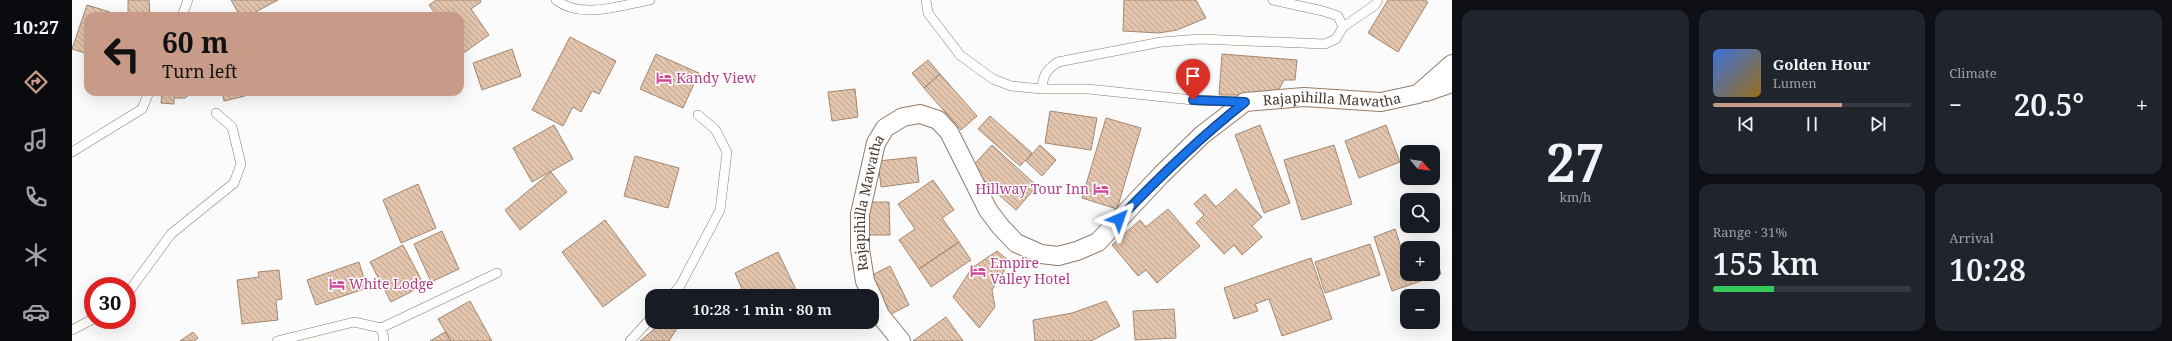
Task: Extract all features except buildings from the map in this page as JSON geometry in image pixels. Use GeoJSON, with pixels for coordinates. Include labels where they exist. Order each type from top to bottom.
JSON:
{"type":"FeatureCollection","features":[{"type":"Feature","properties":{"kind":"street","name":"Rajapihilla Mawatha"},"geometry":{"type":"LineString","coordinates":[[869,289],[865,281],[860,248],[860,214],[876,143],[885,128],[903,117],[920,114],[938,120],[949,132],[988,210],[1000,226],[1016,243],[1040,254],[1058,256],[1077,251],[1098,242],[1161,174],[1202,135],[1245,102],[1304,98],[1381,102],[1418,94],[1452,64]]}},
{"type":"Feature","properties":{"kind":"street"},"geometry":{"type":"LineString","coordinates":[[1418,94],[1452,83]]}},
{"type":"Feature","properties":{"kind":"street","name":"Rajapihilla Mawatha"},"geometry":{"type":"LineString","coordinates":[[879,313],[901,341]]}},
{"type":"Feature","properties":{"kind":"lane"},"geometry":{"type":"LineString","coordinates":[[184,12],[188,0]]}},
{"type":"Feature","properties":{"kind":"lane"},"geometry":{"type":"LineString","coordinates":[[556,0],[562,5],[589,11],[650,0]]}},
{"type":"Feature","properties":{"kind":"lane"},"geometry":{"type":"LineString","coordinates":[[926,0],[928,13],[960,55],[993,79],[1011,86],[1042,89],[1088,88],[1193,100],[1245,102]]}},
{"type":"Feature","properties":{"kind":"lane"},"geometry":{"type":"LineString","coordinates":[[1273,0],[1323,11],[1338,16],[1343,28]]}},
{"type":"Feature","properties":{"kind":"lane"},"geometry":{"type":"LineString","coordinates":[[1042,89],[1043,76],[1048,68],[1058,62],[1161,42],[1200,39],[1324,44],[1336,39],[1343,28],[1375,5],[1378,0]]}},
{"type":"Feature","properties":{"kind":"lane"},"geometry":{"type":"LineString","coordinates":[[72,152],[142,109],[147,96]]}},
{"type":"Feature","properties":{"kind":"lane"},"geometry":{"type":"LineString","coordinates":[[136,282],[171,234],[234,183],[241,164],[232,128],[216,113]]}},
{"type":"Feature","properties":{"kind":"lane"},"geometry":{"type":"LineString","coordinates":[[677,289],[720,210],[727,152],[715,129],[698,115]]}},
{"type":"Feature","properties":{"kind":"lane"},"geometry":{"type":"LineString","coordinates":[[277,341],[354,322],[381,328],[497,273]]}},
{"type":"Feature","properties":{"kind":"lane"},"geometry":{"type":"LineString","coordinates":[[72,330],[84,324]]}},
{"type":"Feature","properties":{"kind":"lane"},"geometry":{"type":"LineString","coordinates":[[630,341],[645,325]]}},
{"type":"Feature","properties":{"kind":"lane"},"geometry":{"type":"LineString","coordinates":[[381,328],[384,338],[383,341]]}},
{"type":"Feature","properties":{"kind":"place","name":"Kandy View"},"geometry":{"type":"Point","coordinates":[664,78]}},
{"type":"Feature","properties":{"kind":"place","name":"Hillway Tour Inn"},"geometry":{"type":"Point","coordinates":[1101,189]}},
{"type":"Feature","properties":{"kind":"place","name":"Empire Valley Hotel"},"geometry":{"type":"Point","coordinates":[978,271]}},
{"type":"Feature","properties":{"kind":"place","name":"White Lodge"},"geometry":{"type":"Point","coordinates":[337,284]}},
{"type":"Feature","properties":{"kind":"route"},"geometry":{"type":"LineString","coordinates":[[1119,219],[1161,174],[1202,135],[1245,102],[1193,100]]}}]}
